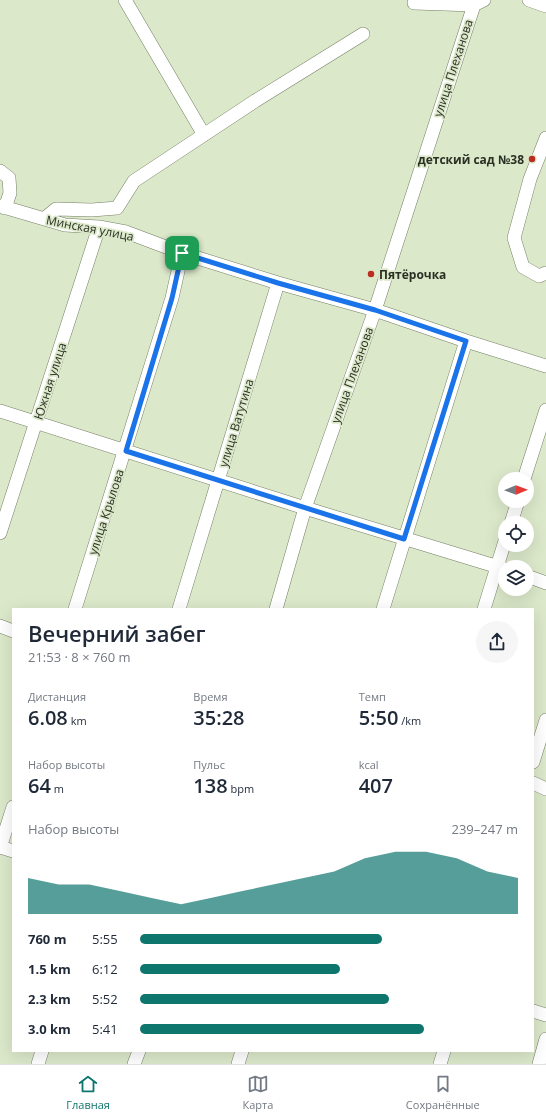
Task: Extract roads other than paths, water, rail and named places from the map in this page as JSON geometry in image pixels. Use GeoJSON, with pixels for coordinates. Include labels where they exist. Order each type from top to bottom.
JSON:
{"type":"FeatureCollection","features":[{"type":"Feature","properties":{"kind":"street"},"geometry":{"type":"LineString","coordinates":[[125,0],[204,135]]}},
{"type":"Feature","properties":{"kind":"street"},"geometry":{"type":"LineString","coordinates":[[529,0],[546,6]]}},
{"type":"Feature","properties":{"kind":"street"},"geometry":{"type":"LineString","coordinates":[[414,3],[479,3]]}},
{"type":"Feature","properties":{"kind":"street","name":"улица Плеханова"},"geometry":{"type":"LineString","coordinates":[[276,608],[305,508],[375,310],[479,3]]}},
{"type":"Feature","properties":{"kind":"street"},"geometry":{"type":"LineString","coordinates":[[44,219],[56,209],[92,210],[117,208],[134,181],[363,34]]}},
{"type":"Feature","properties":{"kind":"street"},"geometry":{"type":"LineString","coordinates":[[546,138],[530,179],[514,238],[523,267],[539,276],[546,274]]}},
{"type":"Feature","properties":{"kind":"street"},"geometry":{"type":"LineString","coordinates":[[0,171],[9,178],[10,194],[2,207]]}},
{"type":"Feature","properties":{"kind":"street","name":"Минская улица"},"geometry":{"type":"LineString","coordinates":[[2,207],[65,225],[99,227],[126,232],[182,253],[278,283],[375,310],[546,366]]}},
{"type":"Feature","properties":{"kind":"street","name":"Южная улица"},"geometry":{"type":"LineString","coordinates":[[0,533],[37,424],[99,227]]}},
{"type":"Feature","properties":{"kind":"street","name":"улица Крылова"},"geometry":{"type":"LineString","coordinates":[[75,608],[126,451],[172,298],[182,253]]}},
{"type":"Feature","properties":{"kind":"street","name":"улица Ватутина"},"geometry":{"type":"LineString","coordinates":[[179,608],[278,283]]}},
{"type":"Feature","properties":{"kind":"street"},"geometry":{"type":"LineString","coordinates":[[383,608],[466,341]]}},
{"type":"Feature","properties":{"kind":"street"},"geometry":{"type":"LineString","coordinates":[[526,472],[546,410]]}},
{"type":"Feature","properties":{"kind":"street"},"geometry":{"type":"LineString","coordinates":[[0,411],[218,481],[498,567]]}},
{"type":"Feature","properties":{"kind":"street"},"geometry":{"type":"LineString","coordinates":[[484,608],[498,575]]}},
{"type":"Feature","properties":{"kind":"street"},"geometry":{"type":"LineString","coordinates":[[534,578],[546,582]]}},
{"type":"Feature","properties":{"kind":"street"},"geometry":{"type":"LineString","coordinates":[[0,626],[12,631]]}},
{"type":"Feature","properties":{"kind":"street"},"geometry":{"type":"LineString","coordinates":[[534,759],[546,720]]}},
{"type":"Feature","properties":{"kind":"street"},"geometry":{"type":"LineString","coordinates":[[534,783],[546,789]]}},
{"type":"Feature","properties":{"kind":"street"},"geometry":{"type":"LineString","coordinates":[[12,810],[0,847],[12,851]]}},
{"type":"Feature","properties":{"kind":"street"},"geometry":{"type":"LineString","coordinates":[[534,1011],[546,1015]]}},
{"type":"Feature","properties":{"kind":"street"},"geometry":{"type":"LineString","coordinates":[[539,1064],[546,1039]]}},
{"type":"Feature","properties":{"kind":"street"},"geometry":{"type":"LineString","coordinates":[[38,1064],[42,1052]]}},
{"type":"Feature","properties":{"kind":"street"},"geometry":{"type":"LineString","coordinates":[[134,1064],[139,1052]]}},
{"type":"Feature","properties":{"kind":"street"},"geometry":{"type":"LineString","coordinates":[[238,1064],[242,1052]]}},
{"type":"Feature","properties":{"kind":"street"},"geometry":{"type":"LineString","coordinates":[[440,1064],[444,1052]]}},
{"type":"Feature","properties":{"kind":"place","name":"детский сад №38"},"geometry":{"type":"Point","coordinates":[532,159]}},
{"type":"Feature","properties":{"kind":"place","name":"Пятёрочка"},"geometry":{"type":"Point","coordinates":[371,274]}}]}
